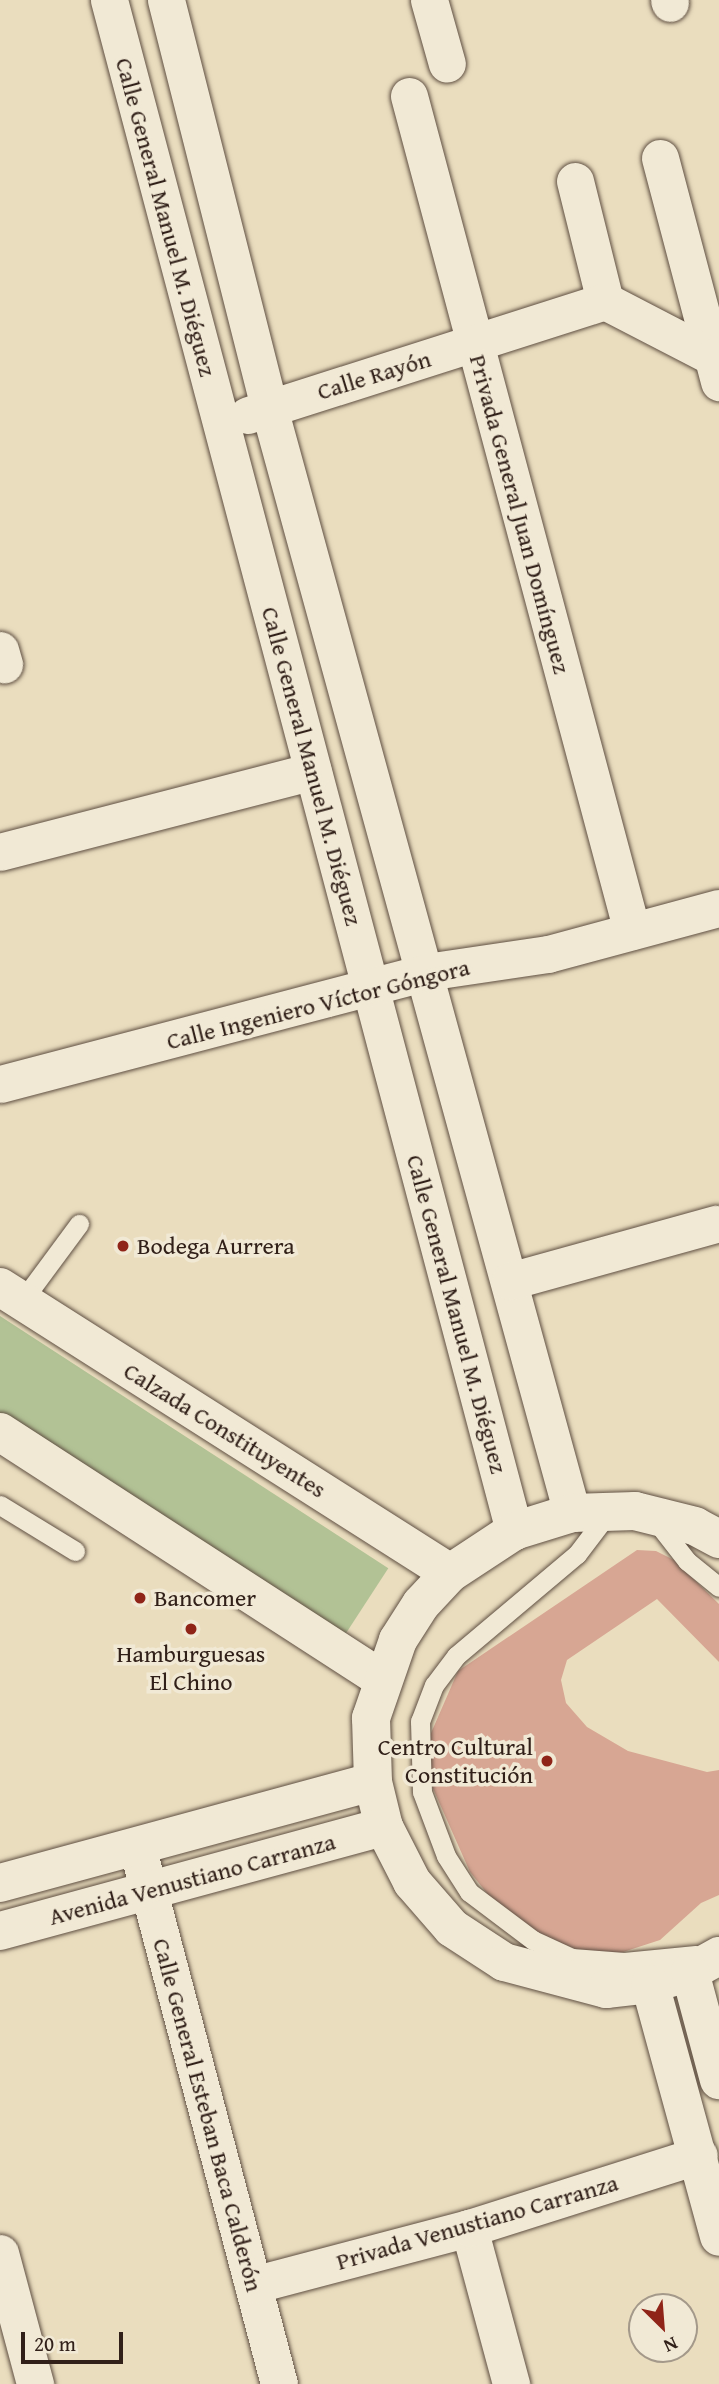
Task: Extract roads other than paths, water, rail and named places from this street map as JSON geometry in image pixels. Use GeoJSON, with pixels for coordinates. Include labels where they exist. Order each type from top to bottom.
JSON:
{"type":"FeatureCollection","features":[{"type":"Feature","properties":{"kind":"street","name":"Calle General Manuel M. Diéguez"},"geometry":{"type":"LineString","coordinates":[[109,0],[514,1531]]}},
{"type":"Feature","properties":{"kind":"street","name":"Calle General Manuel M. Diéguez"},"geometry":{"type":"LineString","coordinates":[[166,0],[269,408],[426,972],[572,1513]]}},
{"type":"Feature","properties":{"kind":"street"},"geometry":{"type":"LineString","coordinates":[[429,0],[447,64]]}},
{"type":"Feature","properties":{"kind":"street","name":"Privada General Juan Domínguez"},"geometry":{"type":"LineString","coordinates":[[409,96],[632,931]]}},
{"type":"Feature","properties":{"kind":"street"},"geometry":{"type":"LineString","coordinates":[[660,158],[717,365]]}},
{"type":"Feature","properties":{"kind":"street"},"geometry":{"type":"LineString","coordinates":[[575,181],[605,301],[717,365]]}},
{"type":"Feature","properties":{"kind":"street","name":"Calle Rayón"},"geometry":{"type":"LineString","coordinates":[[221,424],[605,301]]}},
{"type":"Feature","properties":{"kind":"street"},"geometry":{"type":"LineString","coordinates":[[0,852],[313,771]]}},
{"type":"Feature","properties":{"kind":"street","name":"Calle Ingeniero Víctor Góngora"},"geometry":{"type":"LineString","coordinates":[[0,1084],[426,972],[548,954],[719,908]]}},
{"type":"Feature","properties":{"kind":"street"},"geometry":{"type":"LineString","coordinates":[[510,1281],[716,1224]]}},
{"type":"Feature","properties":{"kind":"street","name":"Calzada Constituyentes"},"geometry":{"type":"LineString","coordinates":[[11,1294],[450,1573]]}},
{"type":"Feature","properties":{"kind":"street"},"geometry":{"type":"LineString","coordinates":[[0,1432],[382,1679]]}},
{"type":"Feature","properties":{"kind":"street"},"geometry":{"type":"LineString","coordinates":[[719,1539],[652,1515],[610,1512],[572,1513],[514,1531],[450,1573],[421,1604],[382,1679],[371,1718],[373,1782],[384,1827],[412,1882],[452,1928],[504,1962],[606,1989],[650,1984],[709,1960],[719,2080]]}},
{"type":"Feature","properties":{"kind":"street","name":"Avenida Venustiano Carranza"},"geometry":{"type":"LineString","coordinates":[[0,1883],[373,1782]]}},
{"type":"Feature","properties":{"kind":"street","name":"Avenida Venustiano Carranza"},"geometry":{"type":"LineString","coordinates":[[0,1931],[384,1827]]}},
{"type":"Feature","properties":{"kind":"street","name":"Calle General Esteban Baca Calderón"},"geometry":{"type":"LineString","coordinates":[[137,1846],[279,2384]]}},
{"type":"Feature","properties":{"kind":"street"},"geometry":{"type":"LineString","coordinates":[[650,1984],[699,2155],[719,2236]]}},
{"type":"Feature","properties":{"kind":"street","name":"Privada Venustiano Carranza"},"geometry":{"type":"LineString","coordinates":[[253,2285],[469,2228],[699,2155]]}},
{"type":"Feature","properties":{"kind":"street"},"geometry":{"type":"LineString","coordinates":[[469,2228],[512,2384]]}},
{"type":"Feature","properties":{"kind":"street"},"geometry":{"type":"LineString","coordinates":[[0,2253],[35,2384]]}},
{"type":"Feature","properties":{"kind":"lane"},"geometry":{"type":"LineString","coordinates":[[11,1294],[79,1224]]}},
{"type":"Feature","properties":{"kind":"lane"},"geometry":{"type":"LineString","coordinates":[[0,1504],[75,1551]]}},
{"type":"Feature","properties":{"kind":"lane"},"geometry":{"type":"LineString","coordinates":[[610,1512],[577,1555],[456,1656],[434,1685],[420,1721],[422,1792],[446,1856],[469,1892],[533,1940],[572,1958],[624,1962],[709,1960]]}},
{"type":"Feature","properties":{"kind":"lane"},"geometry":{"type":"LineString","coordinates":[[652,1515],[687,1561],[719,1587]]}},
{"type":"Feature","properties":{"kind":"place","name":"Bodega Aurrera"},"geometry":{"type":"Point","coordinates":[123,1246]}},
{"type":"Feature","properties":{"kind":"place","name":"Bancomer"},"geometry":{"type":"Point","coordinates":[140,1598]}},
{"type":"Feature","properties":{"kind":"place","name":"Hamburguesas El Chino"},"geometry":{"type":"Point","coordinates":[191,1629]}},
{"type":"Feature","properties":{"kind":"place","name":"Centro Cultural Constitución"},"geometry":{"type":"Point","coordinates":[547,1761]}}]}
